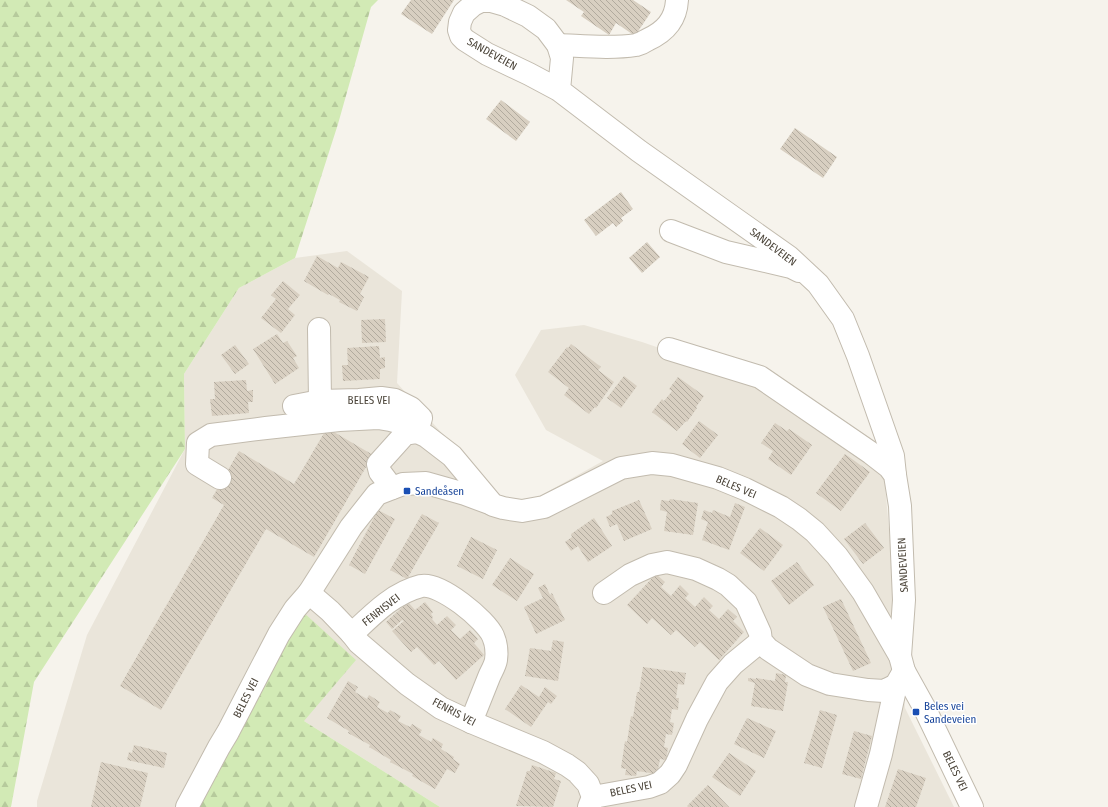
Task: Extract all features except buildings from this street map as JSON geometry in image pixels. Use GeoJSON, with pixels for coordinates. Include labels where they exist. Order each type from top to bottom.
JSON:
{"type":"FeatureCollection","features":[{"type":"Feature","properties":{"kind":"street"},"geometry":{"type":"LineString","coordinates":[[558,45],[607,47],[638,45],[664,30],[676,9],[677,0]]}},
{"type":"Feature","properties":{"kind":"street","name":"SANDEVEIEN"},"geometry":{"type":"LineString","coordinates":[[559,90],[562,58],[558,45],[546,29],[528,16],[505,5],[491,2],[481,2],[473,5],[464,13],[460,22],[459,30],[461,36],[465,40],[487,54],[559,90],[639,151],[789,256],[818,284],[843,319],[858,356],[893,456],[900,506],[904,600],[900,670],[881,754],[866,807]]}},
{"type":"Feature","properties":{"kind":"street"},"geometry":{"type":"LineString","coordinates":[[671,231],[726,252],[791,267],[818,284]]}},
{"type":"Feature","properties":{"kind":"street"},"geometry":{"type":"LineString","coordinates":[[319,328],[320,401]]}},
{"type":"Feature","properties":{"kind":"street"},"geometry":{"type":"LineString","coordinates":[[669,349],[760,377],[871,453],[889,467],[895,474]]}},
{"type":"Feature","properties":{"kind":"street","name":"BELES VEI"},"geometry":{"type":"LineString","coordinates":[[294,406],[320,401],[381,398],[395,400],[411,408],[421,418],[417,432]]}},
{"type":"Feature","properties":{"kind":"street"},"geometry":{"type":"LineString","coordinates":[[220,478],[197,464],[198,443],[210,435],[332,421],[378,418],[401,423],[426,436],[452,456],[493,505]]}},
{"type":"Feature","properties":{"kind":"street"},"geometry":{"type":"LineString","coordinates":[[392,488],[380,472],[378,464],[405,434],[417,432]]}},
{"type":"Feature","properties":{"kind":"street","name":"BELES VEI"},"geometry":{"type":"LineString","coordinates":[[187,807],[279,634],[295,609],[313,596],[351,527],[377,494],[403,484],[426,483],[465,494],[503,508],[522,511],[544,507],[621,468],[652,463],[672,465],[718,478],[745,489],[781,507],[815,532],[837,556],[864,592],[900,670],[924,707],[972,807]]}},
{"type":"Feature","properties":{"kind":"street"},"geometry":{"type":"LineString","coordinates":[[604,593],[630,575],[652,565],[667,562],[696,569],[718,578],[746,602],[760,633],[761,641],[768,649],[807,675],[830,684],[884,691],[900,670]]}},
{"type":"Feature","properties":{"kind":"street","name":"FENRISVEI"},"geometry":{"type":"LineString","coordinates":[[352,634],[374,613],[393,599],[423,586],[439,590],[455,598],[482,620],[493,636],[496,646],[496,661],[471,722]]}},
{"type":"Feature","properties":{"kind":"street","name":"FENRIS VEI"},"geometry":{"type":"LineString","coordinates":[[313,596],[352,634],[359,643],[407,684],[441,708],[542,752],[577,772],[588,784],[591,802]]}},
{"type":"Feature","properties":{"kind":"street","name":"BELES VEI"},"geometry":{"type":"LineString","coordinates":[[591,802],[649,787],[660,783],[670,774],[676,765],[697,719],[717,682],[733,664],[761,641]]}},
{"type":"Feature","properties":{"kind":"shaded area"},"geometry":{"type":"Polygon","coordinates":[[[347,251],[402,291],[397,383],[499,497],[529,502],[603,461],[546,430],[515,375],[541,330],[584,325],[642,342],[761,383],[884,474],[905,708],[954,807],[440,807],[304,721],[179,807],[37,807],[37,801],[87,635],[185,449],[184,374],[239,288],[295,258],[347,251]]]}},
{"type":"Feature","properties":{"kind":"green space"},"geometry":{"type":"Polygon","coordinates":[[[0,0],[378,0],[371,7],[338,124],[295,258],[239,288],[184,374],[185,449],[34,682],[11,807],[0,807],[0,0]]]}},
{"type":"Feature","properties":{"kind":"green space"},"geometry":{"type":"Polygon","coordinates":[[[303,612],[356,660],[304,721],[440,807],[199,807],[303,612]]]}},
{"type":"Feature","properties":{"kind":"place","name":"Sandeåsen"},"geometry":{"type":"Point","coordinates":[407,491]}},
{"type":"Feature","properties":{"kind":"place","name":"Beles vei Sandeveien"},"geometry":{"type":"Point","coordinates":[916,712]}}]}
